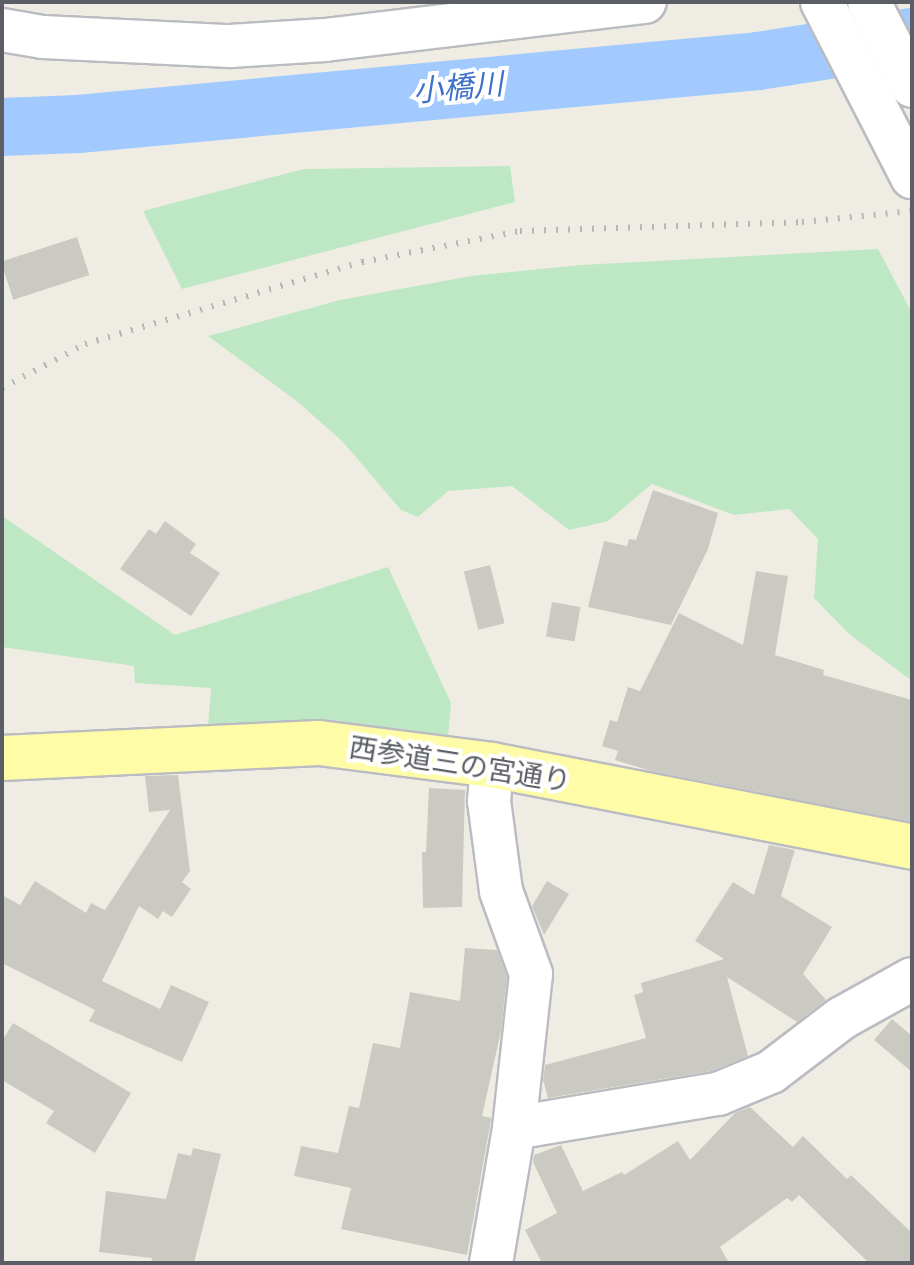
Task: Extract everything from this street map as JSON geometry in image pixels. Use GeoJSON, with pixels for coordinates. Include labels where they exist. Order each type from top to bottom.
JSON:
{"type":"FeatureCollection","features":[{"type":"Feature","properties":{"kind":"main road","name":"西参道三の宮通り"},"geometry":{"type":"LineString","coordinates":[[2,758],[319,743],[492,765],[912,847]]}},
{"type":"Feature","properties":{"kind":"street"},"geometry":{"type":"LineString","coordinates":[[2,30],[43,37],[230,46],[325,40],[645,2]]}},
{"type":"Feature","properties":{"kind":"street"},"geometry":{"type":"LineString","coordinates":[[822,2],[912,177]]}},
{"type":"Feature","properties":{"kind":"street"},"geometry":{"type":"LineString","coordinates":[[869,2],[912,86]]}},
{"type":"Feature","properties":{"kind":"street"},"geometry":{"type":"LineString","coordinates":[[491,1263],[514,1128],[531,974],[501,891],[489,801],[492,765]]}},
{"type":"Feature","properties":{"kind":"street"},"geometry":{"type":"LineString","coordinates":[[514,1128],[718,1094],[771,1072],[842,1018],[912,979]]}},
{"type":"Feature","properties":{"kind":"green space"},"geometry":{"type":"Polygon","coordinates":[[[510,166],[515,202],[182,289],[143,211],[304,169],[510,166]]]}},
{"type":"Feature","properties":{"kind":"green space"},"geometry":{"type":"Polygon","coordinates":[[[878,249],[912,313],[912,681],[849,634],[814,598],[818,539],[789,509],[734,515],[652,484],[608,521],[569,530],[512,486],[448,491],[418,517],[401,510],[343,442],[298,402],[208,336],[340,300],[471,276],[581,265],[878,249]]]}},
{"type":"Feature","properties":{"kind":"green space"},"geometry":{"type":"Polygon","coordinates":[[[2,516],[175,635],[388,567],[451,703],[448,736],[337,721],[208,727],[211,688],[135,683],[134,666],[2,647],[2,516]]]}},
{"type":"Feature","properties":{"kind":"building"},"geometry":{"type":"Polygon","coordinates":[[[77,237],[89,275],[13,300],[2,261],[77,237]]]}},
{"type":"Feature","properties":{"kind":"building"},"geometry":{"type":"Polygon","coordinates":[[[653,490],[718,513],[708,549],[671,625],[588,607],[604,541],[627,546],[629,539],[636,540],[653,490]]]}},
{"type":"Feature","properties":{"kind":"building"},"geometry":{"type":"Polygon","coordinates":[[[165,521],[196,544],[190,553],[220,573],[191,616],[120,569],[149,529],[156,534],[165,521]]]}},
{"type":"Feature","properties":{"kind":"building"},"geometry":{"type":"Polygon","coordinates":[[[490,565],[505,623],[478,630],[464,572],[490,565]]]}},
{"type":"Feature","properties":{"kind":"building"},"geometry":{"type":"Polygon","coordinates":[[[756,571],[788,576],[775,655],[824,670],[823,675],[912,700],[912,822],[651,771],[615,760],[618,751],[602,746],[610,720],[617,722],[628,687],[640,691],[679,613],[743,645],[756,571]]]}},
{"type":"Feature","properties":{"kind":"building"},"geometry":{"type":"Polygon","coordinates":[[[552,602],[581,607],[574,642],[546,636],[552,602]]]}},
{"type":"Feature","properties":{"kind":"building"},"geometry":{"type":"Polygon","coordinates":[[[178,775],[190,871],[182,882],[191,889],[172,917],[163,911],[158,919],[139,906],[102,981],[160,1009],[171,985],[209,1002],[182,1062],[89,1021],[95,1010],[2,963],[2,895],[20,905],[35,881],[86,913],[91,903],[105,910],[170,810],[149,812],[145,776],[178,775]]]}},
{"type":"Feature","properties":{"kind":"building"},"geometry":{"type":"Polygon","coordinates":[[[429,788],[465,790],[462,907],[423,908],[422,852],[426,852],[429,788]]]}},
{"type":"Feature","properties":{"kind":"building"},"geometry":{"type":"Polygon","coordinates":[[[769,845],[795,850],[781,896],[832,927],[803,974],[826,1000],[797,1022],[727,977],[748,1056],[711,1071],[548,1098],[543,1080],[545,1065],[646,1038],[634,995],[643,992],[641,983],[724,959],[695,941],[733,882],[754,895],[769,845]]]}},
{"type":"Feature","properties":{"kind":"building"},"geometry":{"type":"Polygon","coordinates":[[[547,881],[569,894],[544,935],[532,906],[547,881]]]}},
{"type":"Feature","properties":{"kind":"building"},"geometry":{"type":"Polygon","coordinates":[[[465,948],[497,950],[507,977],[501,1031],[482,1116],[491,1118],[467,1255],[341,1229],[351,1188],[294,1176],[301,1146],[338,1153],[349,1106],[359,1108],[373,1043],[400,1048],[410,992],[460,1001],[465,948]]]}},
{"type":"Feature","properties":{"kind":"building"},"geometry":{"type":"Polygon","coordinates":[[[892,1019],[912,1036],[912,1072],[874,1040],[892,1019]]]}},
{"type":"Feature","properties":{"kind":"building"},"geometry":{"type":"Polygon","coordinates":[[[13,1023],[131,1093],[95,1153],[46,1123],[54,1111],[2,1080],[2,1041],[13,1023]]]}},
{"type":"Feature","properties":{"kind":"building"},"geometry":{"type":"Polygon","coordinates":[[[750,1107],[793,1147],[803,1136],[847,1179],[851,1175],[912,1233],[912,1263],[869,1263],[799,1195],[792,1202],[787,1198],[720,1247],[729,1263],[542,1263],[525,1230],[557,1213],[533,1162],[534,1155],[561,1145],[583,1191],[622,1172],[624,1175],[678,1141],[690,1160],[735,1113],[750,1107]]]}},
{"type":"Feature","properties":{"kind":"building"},"geometry":{"type":"Polygon","coordinates":[[[193,1148],[221,1154],[194,1263],[151,1263],[152,1258],[99,1252],[106,1191],[166,1199],[178,1153],[191,1156],[193,1148]]]}},
{"type":"Feature","properties":{"kind":"waterway","name":"小橋川"},"geometry":{"type":"LineString","coordinates":[[2,127],[78,124],[758,61],[912,37]]}},
{"type":"Feature","properties":{"kind":"railway"},"geometry":{"type":"LineString","coordinates":[[2,388],[85,344],[362,262],[520,231],[802,222],[912,211]]}}]}
